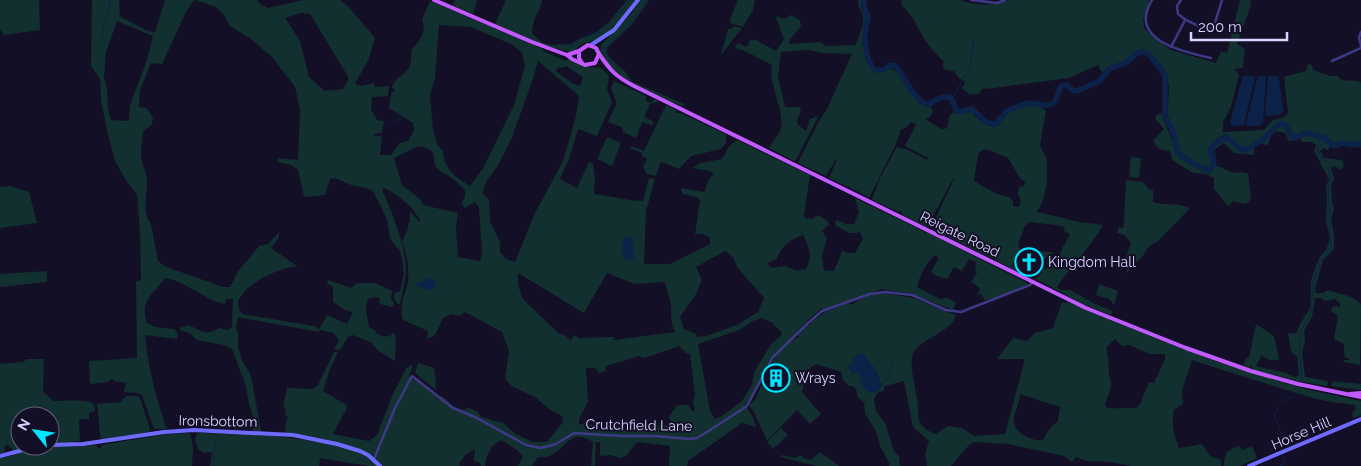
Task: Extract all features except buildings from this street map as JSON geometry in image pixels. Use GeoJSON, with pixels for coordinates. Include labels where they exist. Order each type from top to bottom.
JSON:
{"type":"FeatureCollection","features":[{"type":"Feature","properties":{"kind":"main road"},"geometry":{"type":"LineString","coordinates":[[434,0],[567,55],[572,60],[589,66],[595,63],[598,52],[591,46],[584,46],[580,51],[579,58],[582,63]]}},
{"type":"Feature","properties":{"kind":"main road"},"geometry":{"type":"LineString","coordinates":[[567,55],[580,51]]}},
{"type":"Feature","properties":{"kind":"main road","name":"Reigate Road"},"geometry":{"type":"LineString","coordinates":[[598,52],[615,75],[634,86],[1086,308],[1210,356],[1290,381],[1361,398]]}},
{"type":"Feature","properties":{"kind":"main road","name":"Reigate Road"},"geometry":{"type":"LineString","coordinates":[[595,63],[606,65]]}},
{"type":"Feature","properties":{"kind":"main road","name":"Reigate Road"},"geometry":{"type":"LineString","coordinates":[[1350,394],[1361,393]]}},
{"type":"Feature","properties":{"kind":"street"},"geometry":{"type":"LineString","coordinates":[[591,46],[614,30],[638,0]]}},
{"type":"Feature","properties":{"kind":"street"},"geometry":{"type":"LineString","coordinates":[[971,0],[997,3],[1005,0]]}},
{"type":"Feature","properties":{"kind":"street"},"geometry":{"type":"LineString","coordinates":[[1152,0],[1145,12],[1146,26],[1150,32],[1171,48],[1211,58]]}},
{"type":"Feature","properties":{"kind":"street"},"geometry":{"type":"LineString","coordinates":[[1181,0],[1176,6],[1176,12],[1185,20],[1205,30],[1212,29],[1215,24],[1222,0]]}},
{"type":"Feature","properties":{"kind":"street"},"geometry":{"type":"LineString","coordinates":[[1171,48],[1185,20]]}},
{"type":"Feature","properties":{"kind":"street"},"geometry":{"type":"LineString","coordinates":[[1332,61],[1361,47],[1359,38],[1361,32]]}},
{"type":"Feature","properties":{"kind":"street"},"geometry":{"type":"LineString","coordinates":[[598,52],[601,40]]}},
{"type":"Feature","properties":{"kind":"street","name":"Crutchfield Lane"},"geometry":{"type":"LineString","coordinates":[[373,460],[394,408],[412,376],[453,408],[475,417],[526,445],[541,448],[556,444],[574,433],[697,438],[747,406],[774,357],[822,311],[870,294],[885,292],[912,295],[946,310],[961,312],[1030,285],[1033,282]]}},
{"type":"Feature","properties":{"kind":"street","name":"Horse Hill"},"geometry":{"type":"LineString","coordinates":[[1249,466],[1361,419]]}},
{"type":"Feature","properties":{"kind":"street","name":"Ironsbottom"},"geometry":{"type":"LineString","coordinates":[[60,444],[99,442],[172,431],[293,435],[360,451],[380,466]]}},
{"type":"Feature","properties":{"kind":"green space"},"geometry":{"type":"Polygon","coordinates":[[[0,0],[39,0],[40,30],[4,35],[0,28],[0,0]]]}},
{"type":"Feature","properties":{"kind":"green space"},"geometry":{"type":"Polygon","coordinates":[[[92,0],[119,0],[119,16],[148,31],[155,32],[165,0],[194,0],[186,12],[162,64],[151,63],[140,90],[139,107],[147,108],[153,118],[152,125],[143,131],[141,155],[147,178],[146,214],[151,224],[158,261],[164,266],[223,287],[230,287],[238,271],[259,246],[268,244],[279,232],[279,237],[271,248],[297,266],[271,274],[247,289],[238,301],[239,310],[242,314],[314,326],[319,329],[327,315],[347,324],[353,312],[347,311],[333,302],[333,287],[327,283],[328,280],[351,288],[357,283],[375,283],[392,291],[391,298],[394,304],[392,307],[380,304],[379,297],[369,298],[366,308],[369,327],[375,330],[377,334],[384,336],[390,336],[394,333],[396,337],[395,361],[377,350],[372,343],[353,335],[348,337],[340,350],[334,349],[339,340],[333,333],[320,330],[318,332],[238,317],[236,328],[238,332],[238,347],[242,360],[251,376],[261,431],[252,431],[255,422],[249,405],[246,386],[232,349],[223,345],[197,340],[190,333],[180,330],[180,328],[188,325],[206,332],[219,328],[227,330],[232,327],[233,299],[226,299],[225,304],[217,302],[181,283],[165,278],[148,298],[145,315],[147,323],[155,327],[174,329],[178,334],[177,339],[145,335],[153,383],[167,429],[154,429],[142,395],[124,392],[126,383],[114,381],[113,379],[109,380],[109,382],[90,384],[89,361],[137,358],[136,282],[141,280],[137,195],[115,161],[101,100],[100,79],[91,66],[92,0]],[[117,21],[106,52],[104,78],[111,120],[129,121],[130,105],[147,60],[153,36],[117,21]]]}},
{"type":"Feature","properties":{"kind":"green space"},"geometry":{"type":"Polygon","coordinates":[[[195,0],[257,0],[268,8],[303,0],[340,0],[347,5],[375,38],[369,58],[355,84],[362,86],[374,83],[374,87],[389,86],[388,96],[372,97],[371,109],[377,120],[384,121],[382,133],[373,134],[382,138],[380,155],[391,155],[400,143],[408,141],[414,130],[413,123],[389,108],[391,94],[395,90],[392,88],[393,85],[408,69],[411,62],[412,49],[422,36],[424,28],[422,20],[430,1],[543,49],[543,51],[566,61],[567,59],[587,67],[601,68],[609,76],[607,89],[612,102],[597,136],[578,129],[569,159],[560,179],[577,188],[589,162],[593,164],[595,178],[594,194],[643,201],[649,178],[655,179],[646,211],[644,264],[670,264],[710,244],[710,238],[703,234],[695,234],[700,200],[683,194],[681,191],[682,188],[704,192],[709,179],[714,174],[710,171],[692,168],[700,163],[722,159],[730,145],[737,140],[810,175],[804,215],[805,218],[812,219],[818,215],[828,221],[829,225],[822,231],[827,238],[822,256],[824,270],[834,271],[842,251],[855,253],[863,239],[860,232],[848,232],[836,226],[835,222],[837,220],[846,224],[854,224],[859,212],[855,198],[925,233],[927,232],[1027,283],[1027,285],[998,297],[985,300],[981,294],[977,296],[980,288],[971,282],[977,273],[975,270],[976,262],[969,259],[962,271],[954,267],[947,279],[931,272],[939,258],[935,255],[929,261],[917,287],[940,299],[947,298],[956,302],[953,310],[909,293],[882,289],[823,310],[822,308],[773,356],[752,397],[745,405],[753,417],[756,427],[742,423],[688,461],[687,466],[669,466],[670,446],[637,442],[626,456],[619,458],[611,455],[600,456],[600,442],[596,442],[595,466],[591,466],[593,442],[576,437],[554,454],[547,457],[538,457],[532,466],[518,466],[523,456],[501,440],[490,451],[486,458],[485,466],[481,466],[480,463],[473,460],[474,449],[465,455],[459,464],[460,466],[369,466],[320,458],[319,466],[210,466],[212,452],[204,453],[198,449],[195,440],[197,433],[259,434],[312,441],[313,437],[286,433],[285,424],[288,417],[285,416],[286,408],[283,407],[287,388],[313,389],[318,385],[334,352],[338,352],[323,391],[348,406],[333,434],[369,441],[377,435],[392,396],[407,367],[410,365],[413,366],[409,376],[439,399],[442,396],[453,406],[462,410],[469,408],[477,411],[481,417],[503,423],[517,435],[533,442],[547,442],[563,422],[562,416],[549,409],[535,397],[513,387],[505,379],[509,351],[502,332],[465,312],[460,316],[452,314],[443,318],[435,335],[427,339],[428,331],[403,320],[401,310],[408,281],[408,271],[402,242],[408,229],[410,213],[419,222],[420,220],[405,201],[390,191],[382,189],[397,228],[405,259],[405,278],[400,304],[398,304],[394,298],[395,293],[400,291],[404,273],[402,258],[399,250],[390,239],[387,219],[374,193],[370,189],[351,185],[335,178],[330,179],[325,195],[304,197],[298,170],[291,165],[278,162],[277,158],[298,160],[300,110],[295,87],[273,58],[251,39],[230,26],[224,15],[216,7],[195,0]],[[301,13],[285,18],[300,41],[309,77],[325,91],[343,89],[349,78],[310,14],[301,13]],[[439,25],[435,78],[430,95],[433,129],[437,144],[443,151],[444,158],[451,172],[470,186],[483,168],[514,105],[525,65],[522,53],[513,45],[471,27],[439,25]],[[538,61],[512,137],[497,167],[487,180],[482,193],[489,200],[490,222],[500,242],[500,252],[506,259],[515,262],[535,213],[563,161],[576,116],[579,96],[538,61]],[[566,66],[558,67],[556,71],[572,83],[580,86],[583,77],[566,66]],[[418,146],[394,158],[402,185],[421,200],[423,205],[458,213],[456,227],[458,257],[480,261],[482,252],[479,207],[475,202],[465,208],[461,204],[465,197],[465,190],[439,170],[433,153],[430,150],[418,146]],[[803,235],[784,247],[777,259],[767,263],[771,268],[785,266],[797,271],[806,269],[810,256],[807,244],[803,235]],[[725,251],[696,267],[702,280],[696,294],[680,317],[684,329],[696,334],[697,337],[706,336],[737,325],[758,312],[764,298],[737,267],[733,257],[725,251]],[[518,273],[518,284],[522,298],[558,333],[566,336],[571,341],[574,335],[579,338],[614,337],[614,340],[675,332],[672,324],[670,299],[665,282],[634,284],[607,273],[584,313],[518,273]],[[761,318],[739,330],[698,344],[710,411],[715,419],[742,401],[752,385],[754,372],[771,344],[781,336],[781,332],[771,322],[761,318]],[[679,346],[645,358],[639,356],[606,366],[606,371],[598,373],[596,368],[586,368],[588,401],[579,419],[579,424],[623,426],[673,425],[669,417],[677,405],[688,405],[692,411],[695,411],[690,354],[686,353],[679,346]]]}},
{"type":"Feature","properties":{"kind":"green space"},"geometry":{"type":"Polygon","coordinates":[[[455,0],[477,0],[473,14],[452,5],[455,0]]]}},
{"type":"Feature","properties":{"kind":"green space"},"geometry":{"type":"Polygon","coordinates":[[[506,0],[542,0],[533,24],[532,33],[545,44],[554,45],[571,44],[596,32],[609,22],[627,0],[635,0],[607,32],[596,40],[583,44],[571,52],[542,45],[495,24],[506,0]]]}},
{"type":"Feature","properties":{"kind":"green space"},"geometry":{"type":"Polygon","coordinates":[[[640,0],[649,0],[633,23],[607,48],[607,53],[625,71],[631,81],[684,104],[683,106],[641,88],[625,78],[611,67],[600,52],[601,45],[632,13],[640,0]]]}},
{"type":"Feature","properties":{"kind":"green space"},"geometry":{"type":"Polygon","coordinates":[[[738,0],[755,0],[753,10],[743,27],[730,23],[738,0]]]}},
{"type":"Feature","properties":{"kind":"green space"},"geometry":{"type":"Polygon","coordinates":[[[858,0],[862,0],[861,7],[866,16],[863,34],[864,47],[872,70],[883,72],[891,68],[900,74],[916,99],[924,106],[930,107],[933,111],[931,116],[925,119],[943,130],[944,128],[947,129],[949,117],[953,112],[957,114],[972,112],[983,123],[990,126],[998,126],[1008,113],[1022,107],[1032,106],[1046,111],[1040,145],[1047,160],[1047,182],[1043,200],[1037,212],[1074,221],[1103,225],[1057,287],[1061,290],[1070,290],[1095,304],[1113,311],[1111,315],[1081,303],[1036,279],[1042,273],[1042,269],[1045,270],[1049,266],[1047,264],[1055,255],[1057,258],[1070,234],[1065,232],[1063,226],[1029,222],[1025,226],[1018,243],[1020,249],[1051,252],[1053,254],[1049,254],[1040,265],[1042,257],[1030,252],[1024,263],[1014,261],[1012,266],[1033,277],[1030,278],[931,228],[954,179],[927,227],[903,215],[901,211],[899,212],[872,200],[880,178],[897,147],[908,150],[927,160],[928,158],[905,146],[916,125],[911,122],[901,130],[869,198],[829,178],[837,159],[826,176],[798,163],[826,111],[852,54],[823,53],[809,50],[781,52],[778,77],[785,107],[799,107],[801,111],[797,120],[798,125],[806,131],[809,119],[815,116],[818,117],[796,160],[794,161],[769,148],[778,135],[782,121],[772,81],[772,65],[735,48],[738,43],[746,47],[751,39],[756,40],[776,51],[784,39],[776,18],[777,16],[784,19],[791,15],[800,20],[801,26],[789,41],[790,44],[821,42],[826,46],[855,45],[863,20],[858,0]],[[982,150],[978,155],[974,181],[997,194],[1009,197],[1013,201],[1013,206],[1019,207],[1021,200],[1018,194],[1019,187],[1024,186],[1025,181],[1021,180],[1008,158],[989,150],[982,150]]]}},
{"type":"Feature","properties":{"kind":"green space"},"geometry":{"type":"Polygon","coordinates":[[[901,0],[961,0],[985,4],[1009,0],[1149,0],[1143,20],[1145,29],[1152,36],[1171,50],[1216,63],[1221,51],[1227,53],[1240,0],[1251,0],[1237,44],[1245,49],[1243,68],[1234,69],[1239,75],[1231,107],[1223,122],[1223,132],[1264,130],[1273,120],[1285,117],[1288,113],[1284,77],[1306,71],[1308,64],[1312,65],[1313,70],[1331,76],[1338,76],[1341,80],[1358,81],[1361,83],[1361,143],[1335,145],[1312,132],[1292,135],[1286,122],[1279,122],[1261,138],[1244,149],[1238,147],[1225,134],[1215,140],[1210,146],[1211,164],[1208,167],[1198,165],[1180,152],[1174,129],[1167,116],[1169,89],[1167,75],[1150,53],[1139,50],[1126,61],[1110,66],[1102,73],[1098,65],[1069,78],[982,89],[980,93],[970,94],[962,88],[965,82],[954,71],[945,70],[942,65],[944,62],[927,43],[912,18],[902,6],[901,0]]]}},
{"type":"Feature","properties":{"kind":"green space"},"geometry":{"type":"Polygon","coordinates":[[[734,26],[742,28],[721,55],[728,29],[734,26]]]}},
{"type":"Feature","properties":{"kind":"green space"},"geometry":{"type":"Polygon","coordinates":[[[614,81],[646,96],[646,101],[651,103],[654,99],[659,102],[650,104],[644,117],[654,123],[652,125],[642,122],[636,138],[623,132],[622,127],[608,122],[616,105],[611,88],[614,81]]]}},
{"type":"Feature","properties":{"kind":"green space"},"geometry":{"type":"Polygon","coordinates":[[[666,105],[676,110],[676,113],[680,113],[726,134],[726,143],[721,149],[691,156],[679,169],[662,162],[656,176],[647,174],[643,167],[647,159],[641,155],[642,153],[630,148],[631,146],[644,151],[666,105]]]}},
{"type":"Feature","properties":{"kind":"green space"},"geometry":{"type":"Polygon","coordinates":[[[1161,113],[1177,154],[1202,170],[1210,171],[1215,167],[1214,147],[1226,140],[1238,150],[1245,152],[1254,147],[1254,155],[1234,153],[1224,143],[1215,149],[1216,166],[1236,173],[1248,174],[1251,199],[1246,204],[1233,201],[1228,206],[1214,189],[1214,178],[1206,174],[1193,173],[1172,160],[1170,151],[1159,149],[1153,141],[1164,129],[1155,116],[1161,113]]]}},
{"type":"Feature","properties":{"kind":"green space"},"geometry":{"type":"Polygon","coordinates":[[[1280,125],[1285,126],[1291,139],[1298,141],[1289,141],[1285,133],[1277,131],[1271,135],[1268,145],[1261,144],[1275,129],[1280,125]]]}},
{"type":"Feature","properties":{"kind":"green space"},"geometry":{"type":"Polygon","coordinates":[[[1304,135],[1324,140],[1329,146],[1329,150],[1323,148],[1320,151],[1324,158],[1342,160],[1344,166],[1341,170],[1334,166],[1331,168],[1334,179],[1331,185],[1334,209],[1331,219],[1334,249],[1323,260],[1315,289],[1316,293],[1323,293],[1328,290],[1350,297],[1361,305],[1360,365],[1343,362],[1344,360],[1349,360],[1344,357],[1344,344],[1334,339],[1338,316],[1331,311],[1332,307],[1337,306],[1340,308],[1340,303],[1335,299],[1325,301],[1321,298],[1315,298],[1312,317],[1304,331],[1305,342],[1302,352],[1305,377],[1328,381],[1327,386],[1297,381],[1254,370],[1251,366],[1249,368],[1243,364],[1247,357],[1249,358],[1256,324],[1274,336],[1279,358],[1278,360],[1271,360],[1262,355],[1256,366],[1295,377],[1299,375],[1297,356],[1291,352],[1288,333],[1293,334],[1297,332],[1310,308],[1311,280],[1319,258],[1326,250],[1330,238],[1326,221],[1326,186],[1329,179],[1314,151],[1315,144],[1312,142],[1302,142],[1299,137],[1304,135]]]}},
{"type":"Feature","properties":{"kind":"green space"},"geometry":{"type":"Polygon","coordinates":[[[607,137],[621,143],[612,166],[597,159],[607,137]]]}},
{"type":"Feature","properties":{"kind":"green space"},"geometry":{"type":"Polygon","coordinates":[[[1131,157],[1141,158],[1139,178],[1129,177],[1131,157]]]}},
{"type":"Feature","properties":{"kind":"green space"},"geometry":{"type":"Polygon","coordinates":[[[1126,180],[1143,182],[1149,189],[1153,190],[1153,202],[1190,208],[1157,242],[1148,248],[1126,274],[1129,263],[1125,261],[1131,242],[1123,234],[1117,233],[1119,227],[1123,228],[1126,180]]]}},
{"type":"Feature","properties":{"kind":"green space"},"geometry":{"type":"Polygon","coordinates":[[[11,186],[29,192],[37,223],[0,228],[0,187],[11,186]]]}},
{"type":"Feature","properties":{"kind":"green space"},"geometry":{"type":"Polygon","coordinates":[[[47,271],[47,282],[0,287],[0,274],[47,271]]]}},
{"type":"Feature","properties":{"kind":"green space"},"geometry":{"type":"Polygon","coordinates":[[[1099,284],[1118,291],[1114,305],[1109,299],[1096,295],[1099,284]]]}},
{"type":"Feature","properties":{"kind":"green space"},"geometry":{"type":"Polygon","coordinates":[[[884,293],[913,298],[956,315],[949,326],[915,350],[912,360],[919,421],[925,429],[936,434],[948,426],[962,428],[974,436],[1005,434],[1025,359],[997,359],[1014,337],[1027,341],[1035,333],[1053,328],[1062,302],[1068,302],[1217,362],[1305,389],[1361,401],[1361,415],[1353,418],[1352,413],[1356,409],[1355,405],[1315,399],[1192,360],[1182,391],[1183,404],[1174,410],[1174,434],[1179,448],[1202,444],[1210,456],[1221,460],[1221,466],[1131,466],[1111,462],[1087,461],[1076,457],[1073,461],[1070,461],[1064,456],[1008,444],[974,442],[969,445],[951,466],[927,466],[925,454],[929,441],[913,427],[904,381],[885,386],[883,391],[877,393],[874,400],[876,411],[885,423],[894,451],[899,456],[900,466],[889,466],[890,464],[880,446],[876,431],[865,414],[864,402],[858,398],[856,389],[853,386],[849,386],[843,380],[841,372],[816,364],[807,370],[802,392],[821,414],[810,424],[797,410],[767,441],[749,405],[755,400],[777,355],[790,341],[799,337],[798,335],[807,325],[811,324],[811,322],[825,312],[848,303],[852,304],[869,295],[884,293]],[[1115,339],[1106,348],[1111,384],[1105,407],[1136,408],[1140,404],[1149,382],[1154,383],[1165,359],[1165,354],[1150,354],[1129,345],[1122,346],[1115,339]],[[864,354],[853,357],[853,363],[849,366],[853,373],[857,373],[882,387],[876,371],[864,354]],[[1020,394],[1014,418],[1016,428],[1023,435],[1043,440],[1050,428],[1058,421],[1060,407],[1020,394]]]}},
{"type":"Feature","properties":{"kind":"green space"},"geometry":{"type":"Polygon","coordinates":[[[26,359],[44,359],[43,392],[54,401],[85,401],[94,405],[95,411],[89,413],[89,419],[79,419],[80,441],[72,442],[72,447],[97,445],[98,448],[101,448],[102,445],[166,434],[190,433],[193,448],[192,466],[0,466],[0,458],[12,456],[60,456],[60,406],[10,406],[10,447],[7,444],[4,447],[6,452],[0,453],[0,364],[24,362],[26,359]]]}},
{"type":"Feature","properties":{"kind":"green space"},"geometry":{"type":"Polygon","coordinates":[[[418,363],[434,368],[436,390],[415,373],[418,363]]]}},
{"type":"Feature","properties":{"kind":"green space"},"geometry":{"type":"Polygon","coordinates":[[[1333,381],[1361,384],[1361,390],[1331,386],[1333,381]]]}},
{"type":"Feature","properties":{"kind":"green space"},"geometry":{"type":"Polygon","coordinates":[[[126,396],[137,396],[140,398],[150,429],[149,432],[102,440],[97,404],[121,402],[126,396]]]}},
{"type":"Feature","properties":{"kind":"green space"},"geometry":{"type":"Polygon","coordinates":[[[781,428],[788,435],[773,449],[767,442],[781,428]]]}},
{"type":"Feature","properties":{"kind":"green space"},"geometry":{"type":"Polygon","coordinates":[[[1240,446],[1242,450],[1252,446],[1257,458],[1240,466],[1224,466],[1228,452],[1240,446]]]}},
{"type":"Feature","properties":{"kind":"green space"},"geometry":{"type":"Polygon","coordinates":[[[820,452],[839,466],[817,466],[780,457],[782,455],[795,458],[800,455],[805,459],[811,460],[820,452]]]}},
{"type":"Feature","properties":{"kind":"water"},"geometry":{"type":"Polygon","coordinates":[[[1243,75],[1255,77],[1244,125],[1232,126],[1230,123],[1243,75]]]}},
{"type":"Feature","properties":{"kind":"water"},"geometry":{"type":"Polygon","coordinates":[[[1258,76],[1265,76],[1266,78],[1263,122],[1261,126],[1247,126],[1246,124],[1258,76]]]}},
{"type":"Feature","properties":{"kind":"water"},"geometry":{"type":"Polygon","coordinates":[[[1268,76],[1277,76],[1279,78],[1283,112],[1278,115],[1265,115],[1268,76]]]}},
{"type":"Feature","properties":{"kind":"water"},"geometry":{"type":"Polygon","coordinates":[[[626,236],[632,238],[634,258],[630,260],[626,260],[622,255],[623,241],[626,236]]]}},
{"type":"Feature","properties":{"kind":"water"},"geometry":{"type":"Polygon","coordinates":[[[426,278],[433,279],[436,286],[432,291],[416,286],[417,282],[424,282],[426,278]]]}},
{"type":"Feature","properties":{"kind":"water"},"geometry":{"type":"Polygon","coordinates":[[[861,353],[864,354],[876,371],[882,387],[878,391],[867,391],[859,375],[857,373],[853,374],[848,366],[852,363],[853,357],[861,353]]]}},
{"type":"Feature","properties":{"kind":"waterway"},"geometry":{"type":"LineString","coordinates":[[101,38],[110,4],[109,0]]}},
{"type":"Feature","properties":{"kind":"waterway"},"geometry":{"type":"LineString","coordinates":[[562,45],[571,46],[580,39],[598,32],[620,13],[630,0]]}},
{"type":"Feature","properties":{"kind":"waterway"},"geometry":{"type":"LineString","coordinates":[[623,72],[607,55],[605,50],[631,22],[647,0]]}},
{"type":"Feature","properties":{"kind":"waterway"},"geometry":{"type":"LineString","coordinates":[[864,0],[864,8],[868,15],[865,32],[866,49],[868,59],[875,70],[884,70],[890,65],[896,66],[914,94],[923,103],[928,105],[936,100],[948,97],[951,98],[956,110],[960,112],[972,109],[991,124],[996,123],[1008,110],[1023,104],[1050,105],[1056,99],[1061,86],[1067,85],[1074,91],[1080,90],[1100,81],[1109,69],[1127,62],[1137,53],[1144,52],[1150,55],[1165,75],[1165,116],[1173,132],[1178,152],[1181,156],[1203,169],[1209,170],[1214,164],[1210,151],[1212,146],[1226,137],[1239,148],[1245,150],[1261,141],[1276,126],[1282,124],[1285,124],[1293,138],[1306,133],[1325,138],[1333,146],[1344,143],[1361,144]]}},
{"type":"Feature","properties":{"kind":"waterway"},"geometry":{"type":"LineString","coordinates":[[952,100],[970,67],[974,40]]}},
{"type":"Feature","properties":{"kind":"waterway"},"geometry":{"type":"LineString","coordinates":[[389,127],[402,116]]}},
{"type":"Feature","properties":{"kind":"waterway"},"geometry":{"type":"LineString","coordinates":[[1302,380],[1300,333],[1310,315],[1314,281],[1321,260],[1331,249],[1328,186],[1331,179],[1328,169],[1332,163],[1322,159],[1317,150],[1322,146],[1316,136]]}},
{"type":"Feature","properties":{"kind":"waterway"},"geometry":{"type":"LineString","coordinates":[[880,385],[886,381],[891,362]]}},
{"type":"Feature","properties":{"kind":"waterway"},"geometry":{"type":"LineString","coordinates":[[1282,449],[1282,436],[1274,415],[1281,403],[1296,396],[1301,388]]}},
{"type":"Feature","properties":{"kind":"waterway"},"geometry":{"type":"LineString","coordinates":[[213,466],[215,443],[219,435]]}},
{"type":"Feature","properties":{"kind":"waterway"},"geometry":{"type":"LineString","coordinates":[[1280,466],[1284,464],[1283,455]]}},
{"type":"Feature","properties":{"kind":"place","name":"Kingdom Hall"},"geometry":{"type":"Point","coordinates":[1029,262]}},
{"type":"Feature","properties":{"kind":"place","name":"Wrays"},"geometry":{"type":"Point","coordinates":[776,378]}}]}
